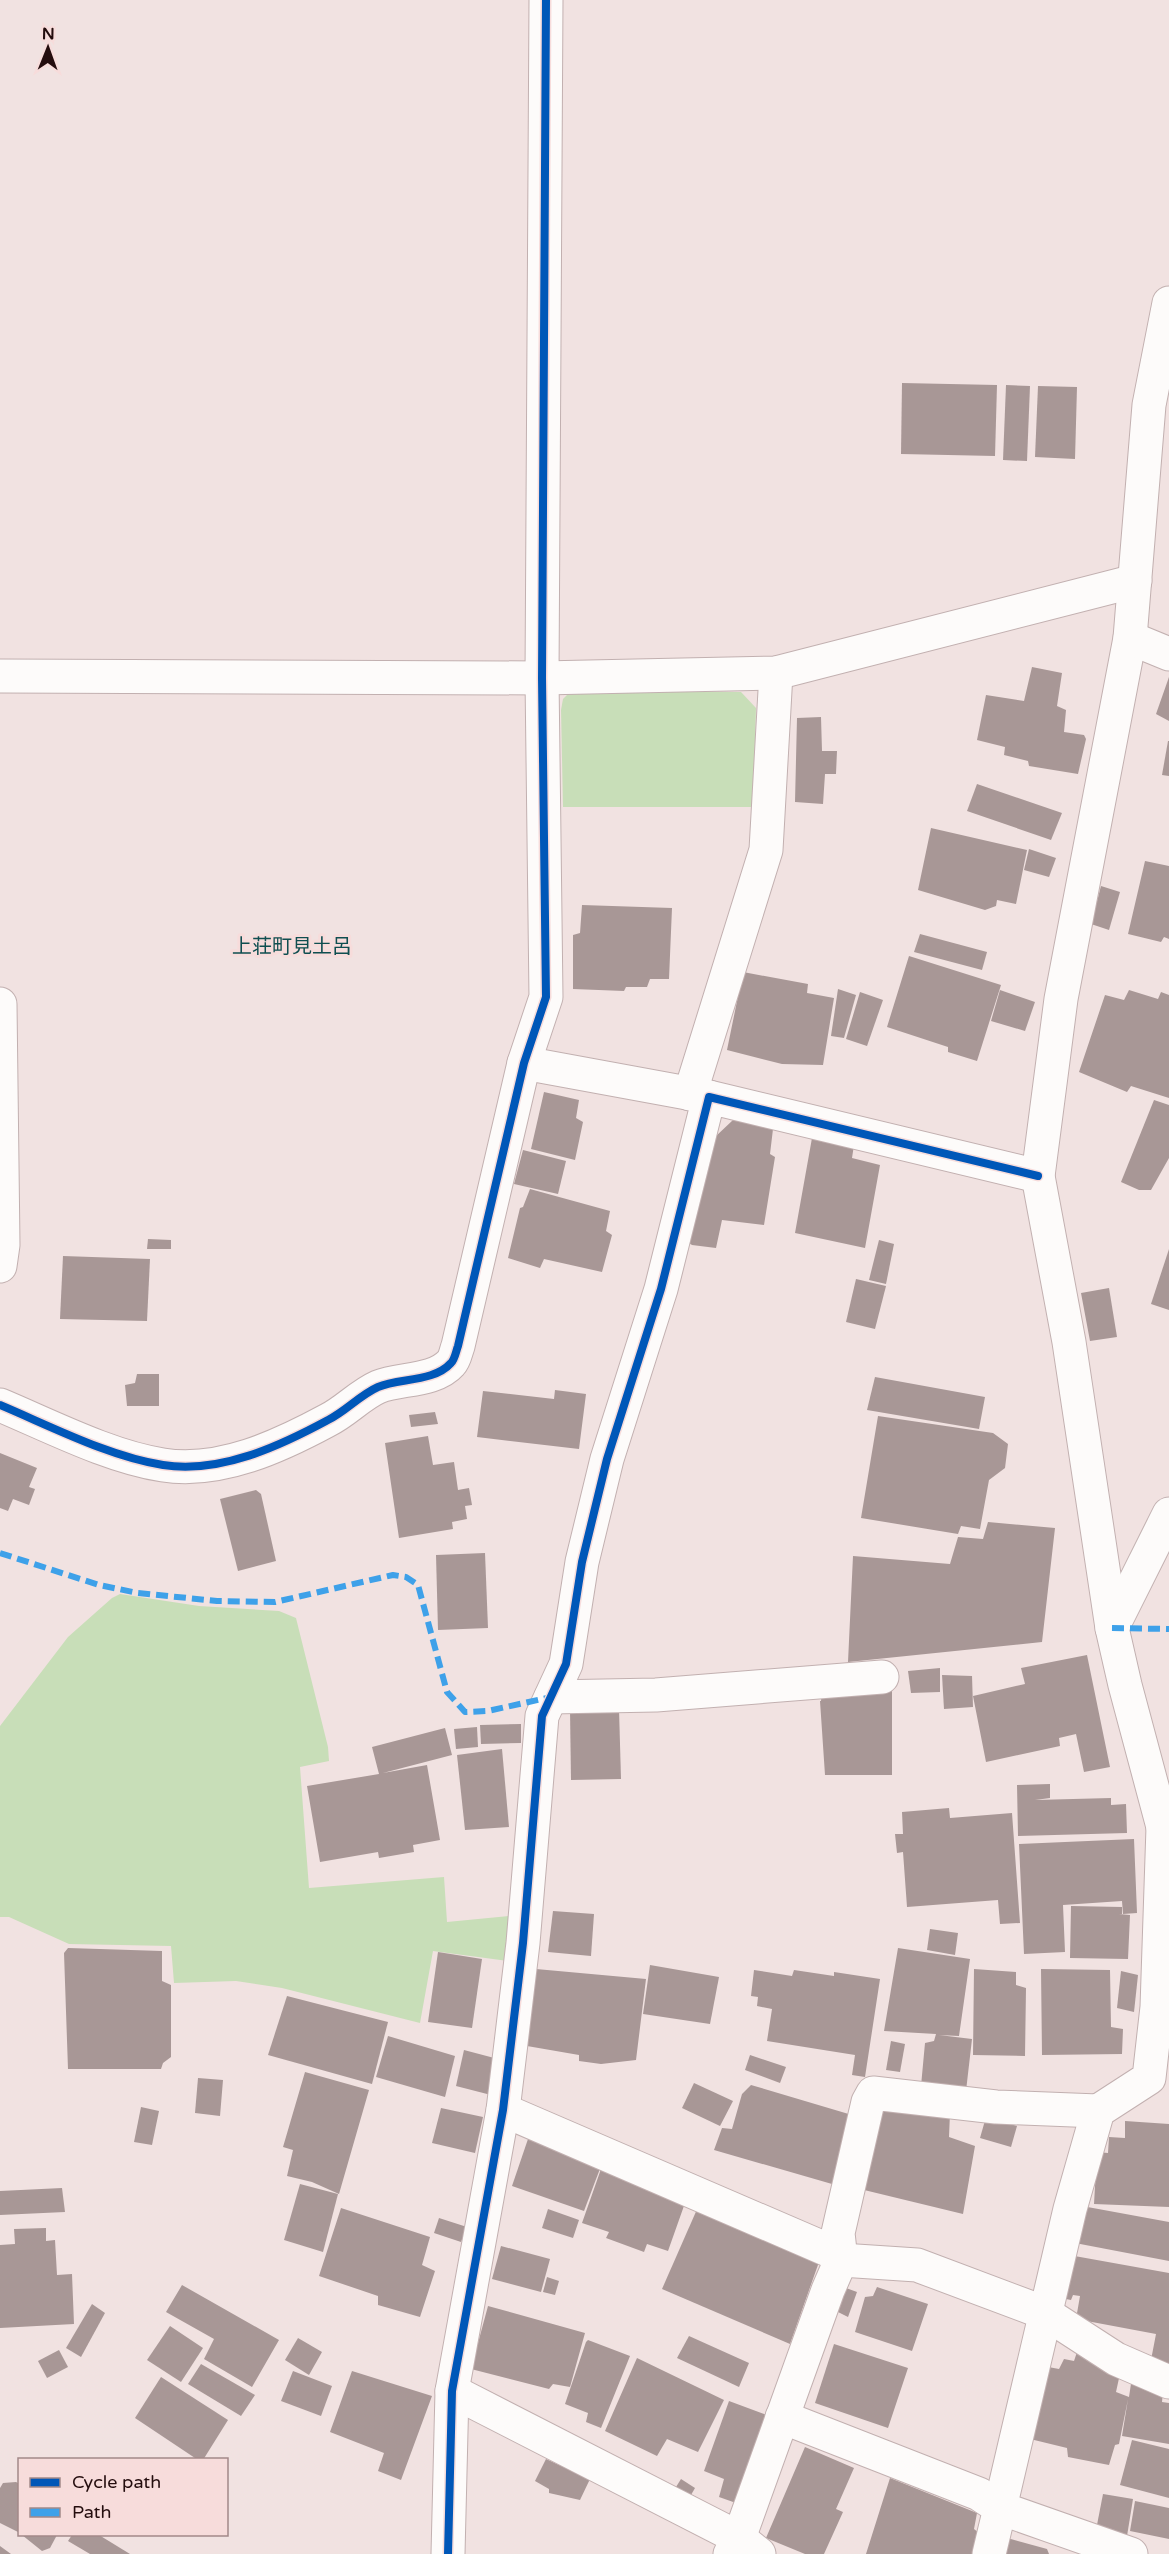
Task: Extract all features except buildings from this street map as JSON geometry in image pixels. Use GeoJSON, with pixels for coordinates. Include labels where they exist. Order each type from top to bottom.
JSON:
{"type":"FeatureCollection","features":[{"type":"Feature","properties":{"kind":"street"},"geometry":{"type":"LineString","coordinates":[[0,1405],[130,1458],[165,1465],[199,1466],[229,1461],[259,1452],[329,1420],[378,1387],[434,1374],[452,1363],[478,1266],[496,1178],[524,1063],[546,997],[542,678],[546,0]]}},
{"type":"Feature","properties":{"kind":"street"},"geometry":{"type":"LineString","coordinates":[[452,2391],[743,2549],[782,2417],[841,2260],[838,2233],[867,2102],[873,2093],[996,2107],[1098,2111],[1149,2078],[1157,2007],[1166,1833],[1125,1685],[1112,1628],[1069,1342],[1038,1176],[1061,999],[1130,638],[1149,405],[1169,303]]}},
{"type":"Feature","properties":{"kind":"street"},"geometry":{"type":"LineString","coordinates":[[0,676],[542,678],[776,673],[1135,580]]}},
{"type":"Feature","properties":{"kind":"street"},"geometry":{"type":"LineString","coordinates":[[1130,638],[1169,654]]}},
{"type":"Feature","properties":{"kind":"street"},"geometry":{"type":"LineString","coordinates":[[448,2554],[452,2391],[503,2110],[523,1943],[542,1716],[566,1664],[582,1562],[607,1459],[662,1288],[699,1096],[766,850],[776,673]]}},
{"type":"Feature","properties":{"kind":"street"},"geometry":{"type":"LineString","coordinates":[[0,1004],[3,1245],[0,1266]]}},
{"type":"Feature","properties":{"kind":"street"},"geometry":{"type":"LineString","coordinates":[[524,1063],[699,1096],[1038,1176]]}},
{"type":"Feature","properties":{"kind":"street"},"geometry":{"type":"LineString","coordinates":[[1112,1628],[1169,1514]]}},
{"type":"Feature","properties":{"kind":"street"},"geometry":{"type":"LineString","coordinates":[[551,1696],[667,1694],[882,1677]]}},
{"type":"Feature","properties":{"kind":"street"},"geometry":{"type":"LineString","coordinates":[[503,2110],[828,2250],[841,2260],[917,2265],[1045,2313],[1116,2359],[1169,2382]]}},
{"type":"Feature","properties":{"kind":"street"},"geometry":{"type":"LineString","coordinates":[[989,2554],[1070,2209],[1098,2111]]}},
{"type":"Feature","properties":{"kind":"street"},"geometry":{"type":"LineString","coordinates":[[782,2417],[979,2494],[1000,2508],[1131,2554]]}},
{"type":"Feature","properties":{"kind":"green space"},"geometry":{"type":"Polygon","coordinates":[[[570,692],[741,692],[756,708],[753,807],[563,807],[561,710],[563,699],[570,692]]]}},
{"type":"Feature","properties":{"kind":"green space"},"geometry":{"type":"Polygon","coordinates":[[[120,1594],[199,1606],[279,1611],[296,1618],[328,1747],[329,1761],[300,1767],[309,1888],[444,1877],[447,1922],[509,1916],[508,1961],[433,1951],[420,2023],[282,1988],[236,1981],[174,1983],[171,1946],[69,1944],[9,1917],[0,1917],[0,1726],[68,1637],[112,1598],[120,1594]]]}},
{"type":"Feature","properties":{"kind":"marked path"},"geometry":{"type":"LineString","coordinates":[[0,1553],[99,1585],[138,1593],[217,1601],[275,1602],[393,1575],[406,1577],[418,1585],[447,1692],[465,1712],[488,1711],[551,1697]]}},
{"type":"Feature","properties":{"kind":"marked path"},"geometry":{"type":"LineString","coordinates":[[1112,1628],[1169,1629]]}},
{"type":"Feature","properties":{"kind":"cycle path"},"geometry":{"type":"LineString","coordinates":[[0,1405],[80,1440],[122,1455],[163,1465],[184,1467],[206,1465],[228,1462],[270,1448],[335,1416],[378,1387],[436,1374],[451,1363],[454,1357],[524,1063],[546,997],[542,678],[546,0]]}},
{"type":"Feature","properties":{"kind":"cycle path"},"geometry":{"type":"LineString","coordinates":[[448,2554],[452,2391],[503,2110],[523,1943],[542,1716],[566,1664],[582,1562],[607,1459],[661,1289],[709,1097],[1038,1176]]}},
{"type":"Feature","properties":{"kind":"district","name":"上荘町見土呂"},"geometry":{"type":"Point","coordinates":[292,946]}}]}
